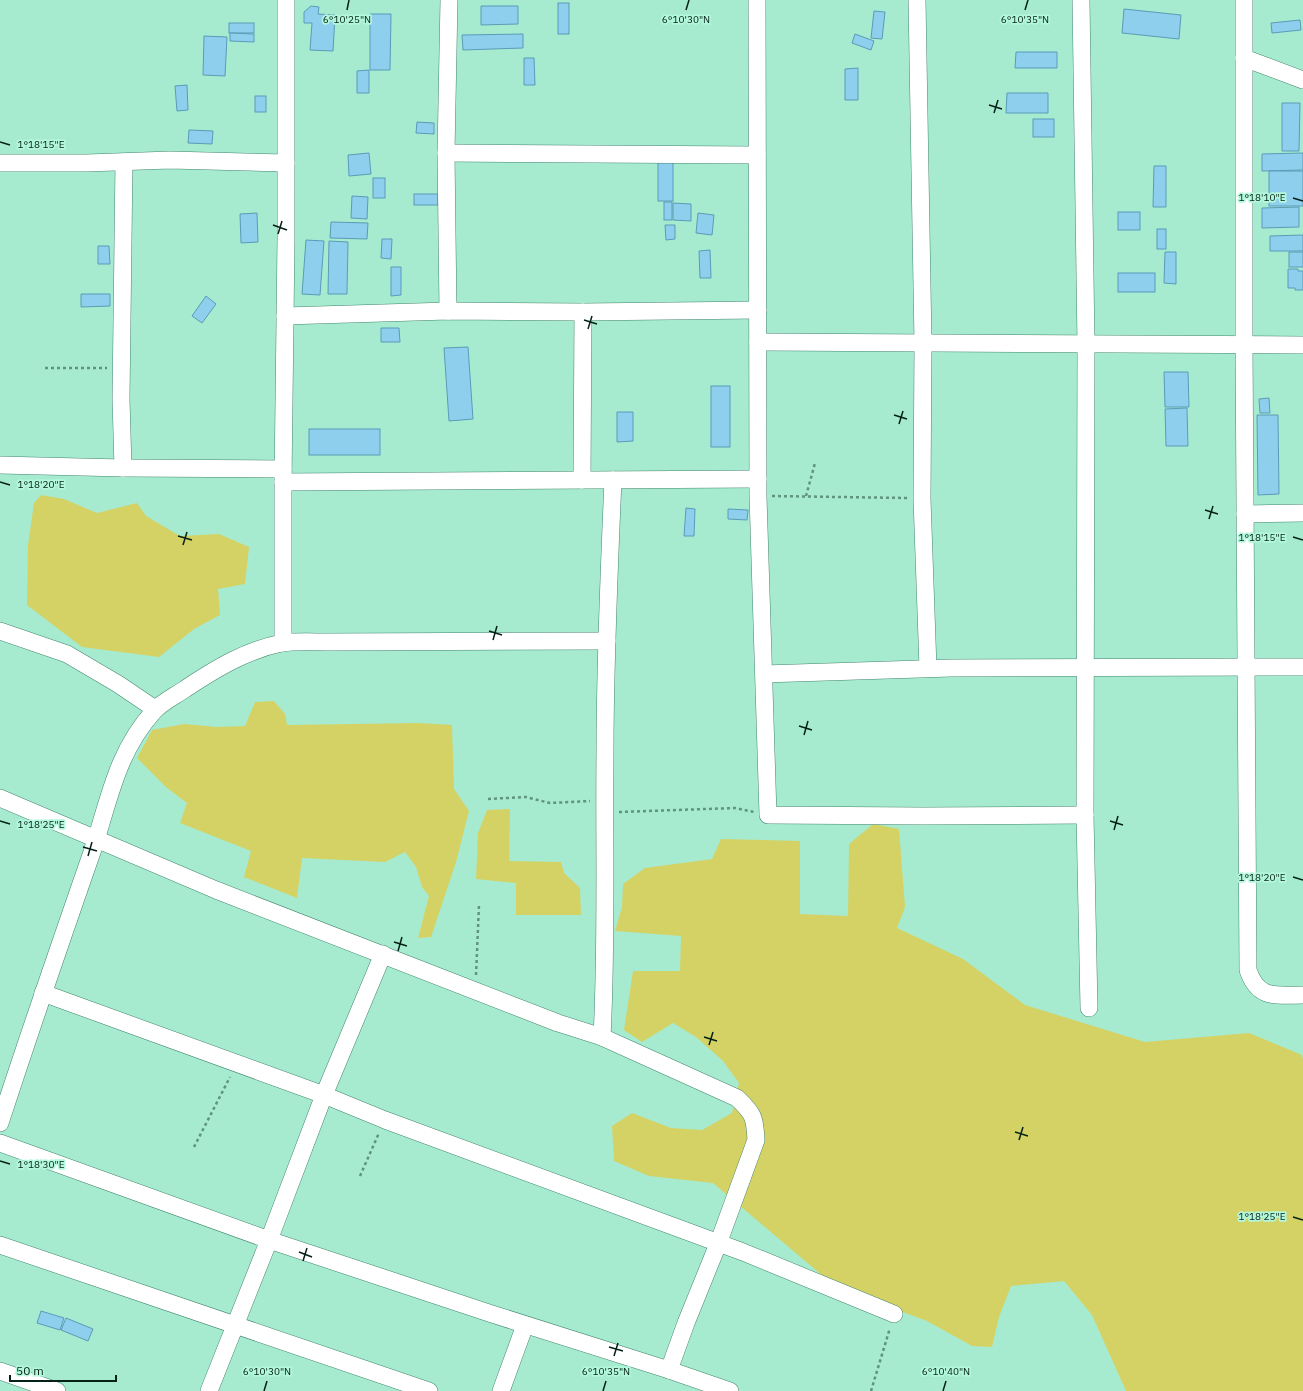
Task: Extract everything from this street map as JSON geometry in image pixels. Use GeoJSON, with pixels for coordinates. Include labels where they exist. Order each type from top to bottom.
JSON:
{"type":"FeatureCollection","features":[{"type":"Feature","properties":{"kind":"street"},"geometry":{"type":"LineString","coordinates":[[283,643],[286,0]]}},
{"type":"Feature","properties":{"kind":"street"},"geometry":{"type":"LineString","coordinates":[[448,311],[446,153],[450,0]]}},
{"type":"Feature","properties":{"kind":"street"},"geometry":{"type":"LineString","coordinates":[[758,0],[758,496],[768,815],[1085,815]]}},
{"type":"Feature","properties":{"kind":"street"},"geometry":{"type":"LineString","coordinates":[[917,0],[923,343],[922,499],[928,668]]}},
{"type":"Feature","properties":{"kind":"street"},"geometry":{"type":"LineString","coordinates":[[1081,0],[1086,345],[1085,815],[1089,1008]]}},
{"type":"Feature","properties":{"kind":"street"},"geometry":{"type":"LineString","coordinates":[[1244,0],[1244,345],[1248,970],[1252,982],[1261,991],[1274,996],[1303,995]]}},
{"type":"Feature","properties":{"kind":"street"},"geometry":{"type":"LineString","coordinates":[[1244,58],[1303,80]]}},
{"type":"Feature","properties":{"kind":"street"},"geometry":{"type":"LineString","coordinates":[[446,153],[758,155]]}},
{"type":"Feature","properties":{"kind":"street"},"geometry":{"type":"LineString","coordinates":[[0,163],[170,160],[286,163]]}},
{"type":"Feature","properties":{"kind":"street"},"geometry":{"type":"LineString","coordinates":[[123,468],[122,368],[124,162]]}},
{"type":"Feature","properties":{"kind":"street"},"geometry":{"type":"LineString","coordinates":[[285,316],[448,311],[583,312],[758,310]]}},
{"type":"Feature","properties":{"kind":"street"},"geometry":{"type":"LineString","coordinates":[[582,480],[583,312]]}},
{"type":"Feature","properties":{"kind":"street"},"geometry":{"type":"LineString","coordinates":[[758,342],[1303,345]]}},
{"type":"Feature","properties":{"kind":"street"},"geometry":{"type":"LineString","coordinates":[[0,465],[123,468],[283,475],[582,480],[758,479]]}},
{"type":"Feature","properties":{"kind":"street"},"geometry":{"type":"LineString","coordinates":[[602,1037],[605,977],[607,641],[613,480]]}},
{"type":"Feature","properties":{"kind":"street"},"geometry":{"type":"LineString","coordinates":[[1246,514],[1303,513]]}},
{"type":"Feature","properties":{"kind":"street"},"geometry":{"type":"LineString","coordinates":[[0,631],[67,654],[118,684],[155,709]]}},
{"type":"Feature","properties":{"kind":"street"},"geometry":{"type":"LineString","coordinates":[[0,1123],[42,993],[97,838],[109,793],[124,755],[133,738],[155,709],[203,677],[230,662],[254,651],[283,643],[607,641]]}},
{"type":"Feature","properties":{"kind":"street"},"geometry":{"type":"LineString","coordinates":[[764,674],[928,668],[1303,667]]}},
{"type":"Feature","properties":{"kind":"street"},"geometry":{"type":"LineString","coordinates":[[0,798],[97,838],[216,890],[558,1023],[602,1037],[737,1098],[750,1110],[755,1123],[756,1140],[718,1244],[669,1370]]}},
{"type":"Feature","properties":{"kind":"street"},"geometry":{"type":"LineString","coordinates":[[209,1391],[269,1240],[324,1095],[383,954]]}},
{"type":"Feature","properties":{"kind":"street"},"geometry":{"type":"LineString","coordinates":[[42,993],[237,1062],[385,1120],[743,1252],[894,1314]]}},
{"type":"Feature","properties":{"kind":"street"},"geometry":{"type":"LineString","coordinates":[[0,1143],[269,1240],[730,1391]]}},
{"type":"Feature","properties":{"kind":"street"},"geometry":{"type":"LineString","coordinates":[[0,1245],[429,1391]]}},
{"type":"Feature","properties":{"kind":"street"},"geometry":{"type":"LineString","coordinates":[[501,1391],[525,1325]]}},
{"type":"Feature","properties":{"kind":"street"},"geometry":{"type":"LineString","coordinates":[[0,1371],[57,1391]]}},
{"type":"Feature","properties":{"kind":"path"},"geometry":{"type":"LineString","coordinates":[[45,368],[122,368]]}},
{"type":"Feature","properties":{"kind":"path"},"geometry":{"type":"LineString","coordinates":[[806,496],[815,463]]}},
{"type":"Feature","properties":{"kind":"path"},"geometry":{"type":"LineString","coordinates":[[758,496],[922,499]]}},
{"type":"Feature","properties":{"kind":"path"},"geometry":{"type":"LineString","coordinates":[[488,799],[526,797],[550,803],[605,806],[735,808],[768,815]]}},
{"type":"Feature","properties":{"kind":"path"},"geometry":{"type":"LineString","coordinates":[[475,991],[479,905]]}},
{"type":"Feature","properties":{"kind":"path"},"geometry":{"type":"LineString","coordinates":[[194,1147],[237,1062]]}},
{"type":"Feature","properties":{"kind":"path"},"geometry":{"type":"LineString","coordinates":[[360,1176],[385,1120]]}},
{"type":"Feature","properties":{"kind":"path"},"geometry":{"type":"LineString","coordinates":[[871,1391],[894,1314]]}},
{"type":"Feature","properties":{"kind":"shaded area"},"geometry":{"type":"Polygon","coordinates":[[[41,495],[64,499],[97,513],[137,503],[146,516],[180,536],[219,534],[249,547],[245,584],[218,589],[220,615],[194,629],[159,657],[82,647],[27,605],[28,545],[34,503],[41,495]]]}},
{"type":"Feature","properties":{"kind":"shaded area"},"geometry":{"type":"Polygon","coordinates":[[[274,701],[285,714],[287,725],[418,723],[452,725],[454,789],[469,811],[456,862],[431,937],[418,938],[429,896],[422,887],[416,867],[405,852],[385,862],[302,858],[297,898],[244,877],[251,851],[180,823],[187,803],[167,788],[137,758],[152,730],[184,724],[217,727],[245,726],[255,702],[274,701]]]}},
{"type":"Feature","properties":{"kind":"shaded area"},"geometry":{"type":"Polygon","coordinates":[[[510,809],[509,861],[561,862],[564,873],[580,888],[581,915],[516,915],[516,883],[476,879],[478,833],[487,810],[510,809]]]}},
{"type":"Feature","properties":{"kind":"shaded area"},"geometry":{"type":"Polygon","coordinates":[[[873,824],[899,829],[905,907],[897,928],[963,959],[1025,1005],[1145,1042],[1249,1033],[1302,1055],[1303,1391],[1126,1391],[1092,1315],[1064,1281],[1011,1286],[999,1317],[992,1347],[972,1346],[927,1321],[837,1288],[713,1183],[649,1176],[614,1161],[612,1126],[632,1113],[671,1128],[702,1130],[732,1113],[739,1083],[723,1061],[696,1037],[673,1023],[642,1042],[624,1030],[633,971],[680,971],[681,936],[615,931],[622,907],[623,884],[645,868],[712,859],[721,839],[800,841],[800,914],[848,916],[849,844],[873,824]]]}},
{"type":"Feature","properties":{"kind":"building"},"geometry":{"type":"Polygon","coordinates":[[[558,3],[569,3],[569,34],[558,34],[558,3]]]}},
{"type":"Feature","properties":{"kind":"building"},"geometry":{"type":"Polygon","coordinates":[[[311,6],[319,7],[318,14],[335,15],[333,51],[310,50],[312,23],[304,23],[304,12],[311,6]]]}},
{"type":"Feature","properties":{"kind":"building"},"geometry":{"type":"Polygon","coordinates":[[[481,6],[518,6],[518,24],[481,25],[481,6]]]}},
{"type":"Feature","properties":{"kind":"building"},"geometry":{"type":"Polygon","coordinates":[[[1124,9],[1181,15],[1179,39],[1122,33],[1124,9]]]}},
{"type":"Feature","properties":{"kind":"building"},"geometry":{"type":"Polygon","coordinates":[[[874,11],[885,12],[882,39],[871,38],[874,11]]]}},
{"type":"Feature","properties":{"kind":"building"},"geometry":{"type":"Polygon","coordinates":[[[370,14],[391,14],[390,70],[370,70],[370,14]]]}},
{"type":"Feature","properties":{"kind":"building"},"geometry":{"type":"Polygon","coordinates":[[[1300,20],[1301,30],[1272,33],[1271,23],[1300,20]]]}},
{"type":"Feature","properties":{"kind":"building"},"geometry":{"type":"Polygon","coordinates":[[[229,23],[254,23],[254,33],[229,33],[229,23]]]}},
{"type":"Feature","properties":{"kind":"building"},"geometry":{"type":"Polygon","coordinates":[[[230,33],[254,34],[254,42],[230,41],[230,33]]]}},
{"type":"Feature","properties":{"kind":"building"},"geometry":{"type":"Polygon","coordinates":[[[523,34],[523,48],[463,50],[462,35],[523,34]]]}},
{"type":"Feature","properties":{"kind":"building"},"geometry":{"type":"Polygon","coordinates":[[[855,34],[874,41],[871,50],[852,43],[855,34]]]}},
{"type":"Feature","properties":{"kind":"building"},"geometry":{"type":"Polygon","coordinates":[[[204,36],[227,37],[225,76],[203,75],[204,36]]]}},
{"type":"Feature","properties":{"kind":"building"},"geometry":{"type":"Polygon","coordinates":[[[1016,52],[1057,52],[1057,68],[1015,68],[1016,52]]]}},
{"type":"Feature","properties":{"kind":"building"},"geometry":{"type":"Polygon","coordinates":[[[524,58],[534,58],[535,85],[524,85],[524,58]]]}},
{"type":"Feature","properties":{"kind":"building"},"geometry":{"type":"Polygon","coordinates":[[[858,68],[858,100],[845,100],[845,69],[858,68]]]}},
{"type":"Feature","properties":{"kind":"building"},"geometry":{"type":"Polygon","coordinates":[[[369,70],[369,93],[357,93],[357,71],[369,70]]]}},
{"type":"Feature","properties":{"kind":"building"},"geometry":{"type":"Polygon","coordinates":[[[187,85],[188,110],[177,111],[175,86],[187,85]]]}},
{"type":"Feature","properties":{"kind":"building"},"geometry":{"type":"Polygon","coordinates":[[[1007,93],[1048,93],[1048,113],[1006,113],[1007,93]]]}},
{"type":"Feature","properties":{"kind":"building"},"geometry":{"type":"Polygon","coordinates":[[[255,96],[266,96],[266,112],[255,112],[255,96]]]}},
{"type":"Feature","properties":{"kind":"building"},"geometry":{"type":"Polygon","coordinates":[[[1282,103],[1300,103],[1299,151],[1282,151],[1282,103]]]}},
{"type":"Feature","properties":{"kind":"building"},"geometry":{"type":"Polygon","coordinates":[[[1033,119],[1054,119],[1054,137],[1033,137],[1033,119]]]}},
{"type":"Feature","properties":{"kind":"building"},"geometry":{"type":"Polygon","coordinates":[[[417,122],[434,123],[434,134],[416,133],[417,122]]]}},
{"type":"Feature","properties":{"kind":"building"},"geometry":{"type":"Polygon","coordinates":[[[189,130],[213,131],[212,144],[188,143],[189,130]]]}},
{"type":"Feature","properties":{"kind":"building"},"geometry":{"type":"Polygon","coordinates":[[[369,153],[371,174],[349,176],[348,155],[369,153]]]}},
{"type":"Feature","properties":{"kind":"building"},"geometry":{"type":"Polygon","coordinates":[[[1303,153],[1303,170],[1262,171],[1262,154],[1303,153]]]}},
{"type":"Feature","properties":{"kind":"building"},"geometry":{"type":"Polygon","coordinates":[[[658,162],[673,162],[673,201],[658,201],[658,162]]]}},
{"type":"Feature","properties":{"kind":"building"},"geometry":{"type":"Polygon","coordinates":[[[1154,166],[1166,166],[1166,207],[1153,207],[1154,166]]]}},
{"type":"Feature","properties":{"kind":"building"},"geometry":{"type":"Polygon","coordinates":[[[1269,171],[1303,171],[1303,206],[1269,206],[1269,171]]]}},
{"type":"Feature","properties":{"kind":"building"},"geometry":{"type":"Polygon","coordinates":[[[373,178],[385,178],[385,198],[373,198],[373,178]]]}},
{"type":"Feature","properties":{"kind":"building"},"geometry":{"type":"Polygon","coordinates":[[[414,194],[438,194],[438,205],[414,205],[414,194]]]}},
{"type":"Feature","properties":{"kind":"building"},"geometry":{"type":"Polygon","coordinates":[[[352,196],[368,197],[367,219],[351,218],[352,196]]]}},
{"type":"Feature","properties":{"kind":"building"},"geometry":{"type":"Polygon","coordinates":[[[664,202],[672,202],[672,220],[664,220],[664,202]]]}},
{"type":"Feature","properties":{"kind":"building"},"geometry":{"type":"Polygon","coordinates":[[[673,203],[691,204],[691,221],[673,220],[673,203]]]}},
{"type":"Feature","properties":{"kind":"building"},"geometry":{"type":"Polygon","coordinates":[[[1299,207],[1299,227],[1262,228],[1262,208],[1299,207]]]}},
{"type":"Feature","properties":{"kind":"building"},"geometry":{"type":"Polygon","coordinates":[[[1118,212],[1140,212],[1140,230],[1118,230],[1118,212]]]}},
{"type":"Feature","properties":{"kind":"building"},"geometry":{"type":"Polygon","coordinates":[[[257,213],[258,242],[241,243],[240,214],[257,213]]]}},
{"type":"Feature","properties":{"kind":"building"},"geometry":{"type":"Polygon","coordinates":[[[698,213],[714,215],[712,235],[696,233],[698,213]]]}},
{"type":"Feature","properties":{"kind":"building"},"geometry":{"type":"Polygon","coordinates":[[[331,222],[368,223],[367,239],[330,238],[331,222]]]}},
{"type":"Feature","properties":{"kind":"building"},"geometry":{"type":"Polygon","coordinates":[[[665,225],[675,225],[675,239],[666,240],[665,225]]]}},
{"type":"Feature","properties":{"kind":"building"},"geometry":{"type":"Polygon","coordinates":[[[1157,229],[1166,229],[1166,249],[1157,249],[1157,229]]]}},
{"type":"Feature","properties":{"kind":"building"},"geometry":{"type":"Polygon","coordinates":[[[1303,235],[1303,251],[1270,251],[1270,236],[1303,235]]]}},
{"type":"Feature","properties":{"kind":"building"},"geometry":{"type":"Polygon","coordinates":[[[382,239],[392,239],[391,259],[381,258],[382,239]]]}},
{"type":"Feature","properties":{"kind":"building"},"geometry":{"type":"Polygon","coordinates":[[[306,240],[324,241],[320,295],[302,294],[306,240]]]}},
{"type":"Feature","properties":{"kind":"building"},"geometry":{"type":"Polygon","coordinates":[[[329,241],[348,242],[347,294],[328,294],[329,241]]]}},
{"type":"Feature","properties":{"kind":"building"},"geometry":{"type":"Polygon","coordinates":[[[98,246],[109,246],[110,264],[98,264],[98,246]]]}},
{"type":"Feature","properties":{"kind":"building"},"geometry":{"type":"Polygon","coordinates":[[[710,250],[711,278],[700,278],[699,251],[710,250]]]}},
{"type":"Feature","properties":{"kind":"building"},"geometry":{"type":"Polygon","coordinates":[[[1165,252],[1176,252],[1176,284],[1164,283],[1165,252]]]}},
{"type":"Feature","properties":{"kind":"building"},"geometry":{"type":"Polygon","coordinates":[[[1289,252],[1303,252],[1303,267],[1289,267],[1289,252]]]}},
{"type":"Feature","properties":{"kind":"building"},"geometry":{"type":"Polygon","coordinates":[[[391,267],[401,267],[401,295],[391,296],[391,267]]]}},
{"type":"Feature","properties":{"kind":"building"},"geometry":{"type":"Polygon","coordinates":[[[1288,269],[1298,269],[1298,271],[1303,271],[1303,290],[1288,288],[1288,269]]]}},
{"type":"Feature","properties":{"kind":"building"},"geometry":{"type":"Polygon","coordinates":[[[1118,273],[1155,273],[1155,292],[1118,292],[1118,273]]]}},
{"type":"Feature","properties":{"kind":"building"},"geometry":{"type":"Polygon","coordinates":[[[81,294],[110,294],[110,306],[81,307],[81,294]]]}},
{"type":"Feature","properties":{"kind":"building"},"geometry":{"type":"Polygon","coordinates":[[[206,296],[216,304],[202,323],[192,316],[206,296]]]}},
{"type":"Feature","properties":{"kind":"building"},"geometry":{"type":"Polygon","coordinates":[[[381,328],[399,328],[400,342],[381,342],[381,328]]]}},
{"type":"Feature","properties":{"kind":"building"},"geometry":{"type":"Polygon","coordinates":[[[468,347],[473,419],[449,421],[444,348],[468,347]]]}},
{"type":"Feature","properties":{"kind":"building"},"geometry":{"type":"Polygon","coordinates":[[[1164,372],[1188,372],[1189,407],[1165,407],[1164,372]]]}},
{"type":"Feature","properties":{"kind":"building"},"geometry":{"type":"Polygon","coordinates":[[[711,386],[730,386],[730,447],[711,447],[711,386]]]}},
{"type":"Feature","properties":{"kind":"building"},"geometry":{"type":"Polygon","coordinates":[[[1269,398],[1270,413],[1260,413],[1259,399],[1269,398]]]}},
{"type":"Feature","properties":{"kind":"building"},"geometry":{"type":"Polygon","coordinates":[[[1187,408],[1188,446],[1166,446],[1165,409],[1187,408]]]}},
{"type":"Feature","properties":{"kind":"building"},"geometry":{"type":"Polygon","coordinates":[[[617,412],[633,412],[633,441],[617,442],[617,412]]]}},
{"type":"Feature","properties":{"kind":"building"},"geometry":{"type":"Polygon","coordinates":[[[1257,415],[1278,415],[1279,494],[1258,495],[1257,415]]]}},
{"type":"Feature","properties":{"kind":"building"},"geometry":{"type":"Polygon","coordinates":[[[309,429],[380,429],[380,455],[309,455],[309,429]]]}},
{"type":"Feature","properties":{"kind":"building"},"geometry":{"type":"Polygon","coordinates":[[[686,508],[695,509],[694,536],[684,536],[686,508]]]}},
{"type":"Feature","properties":{"kind":"building"},"geometry":{"type":"Polygon","coordinates":[[[728,509],[748,510],[747,520],[728,519],[728,509]]]}},
{"type":"Feature","properties":{"kind":"building"},"geometry":{"type":"Polygon","coordinates":[[[41,1311],[64,1318],[60,1330],[37,1323],[41,1311]]]}},
{"type":"Feature","properties":{"kind":"building"},"geometry":{"type":"Polygon","coordinates":[[[66,1318],[93,1329],[88,1341],[61,1330],[66,1318]]]}}]}
